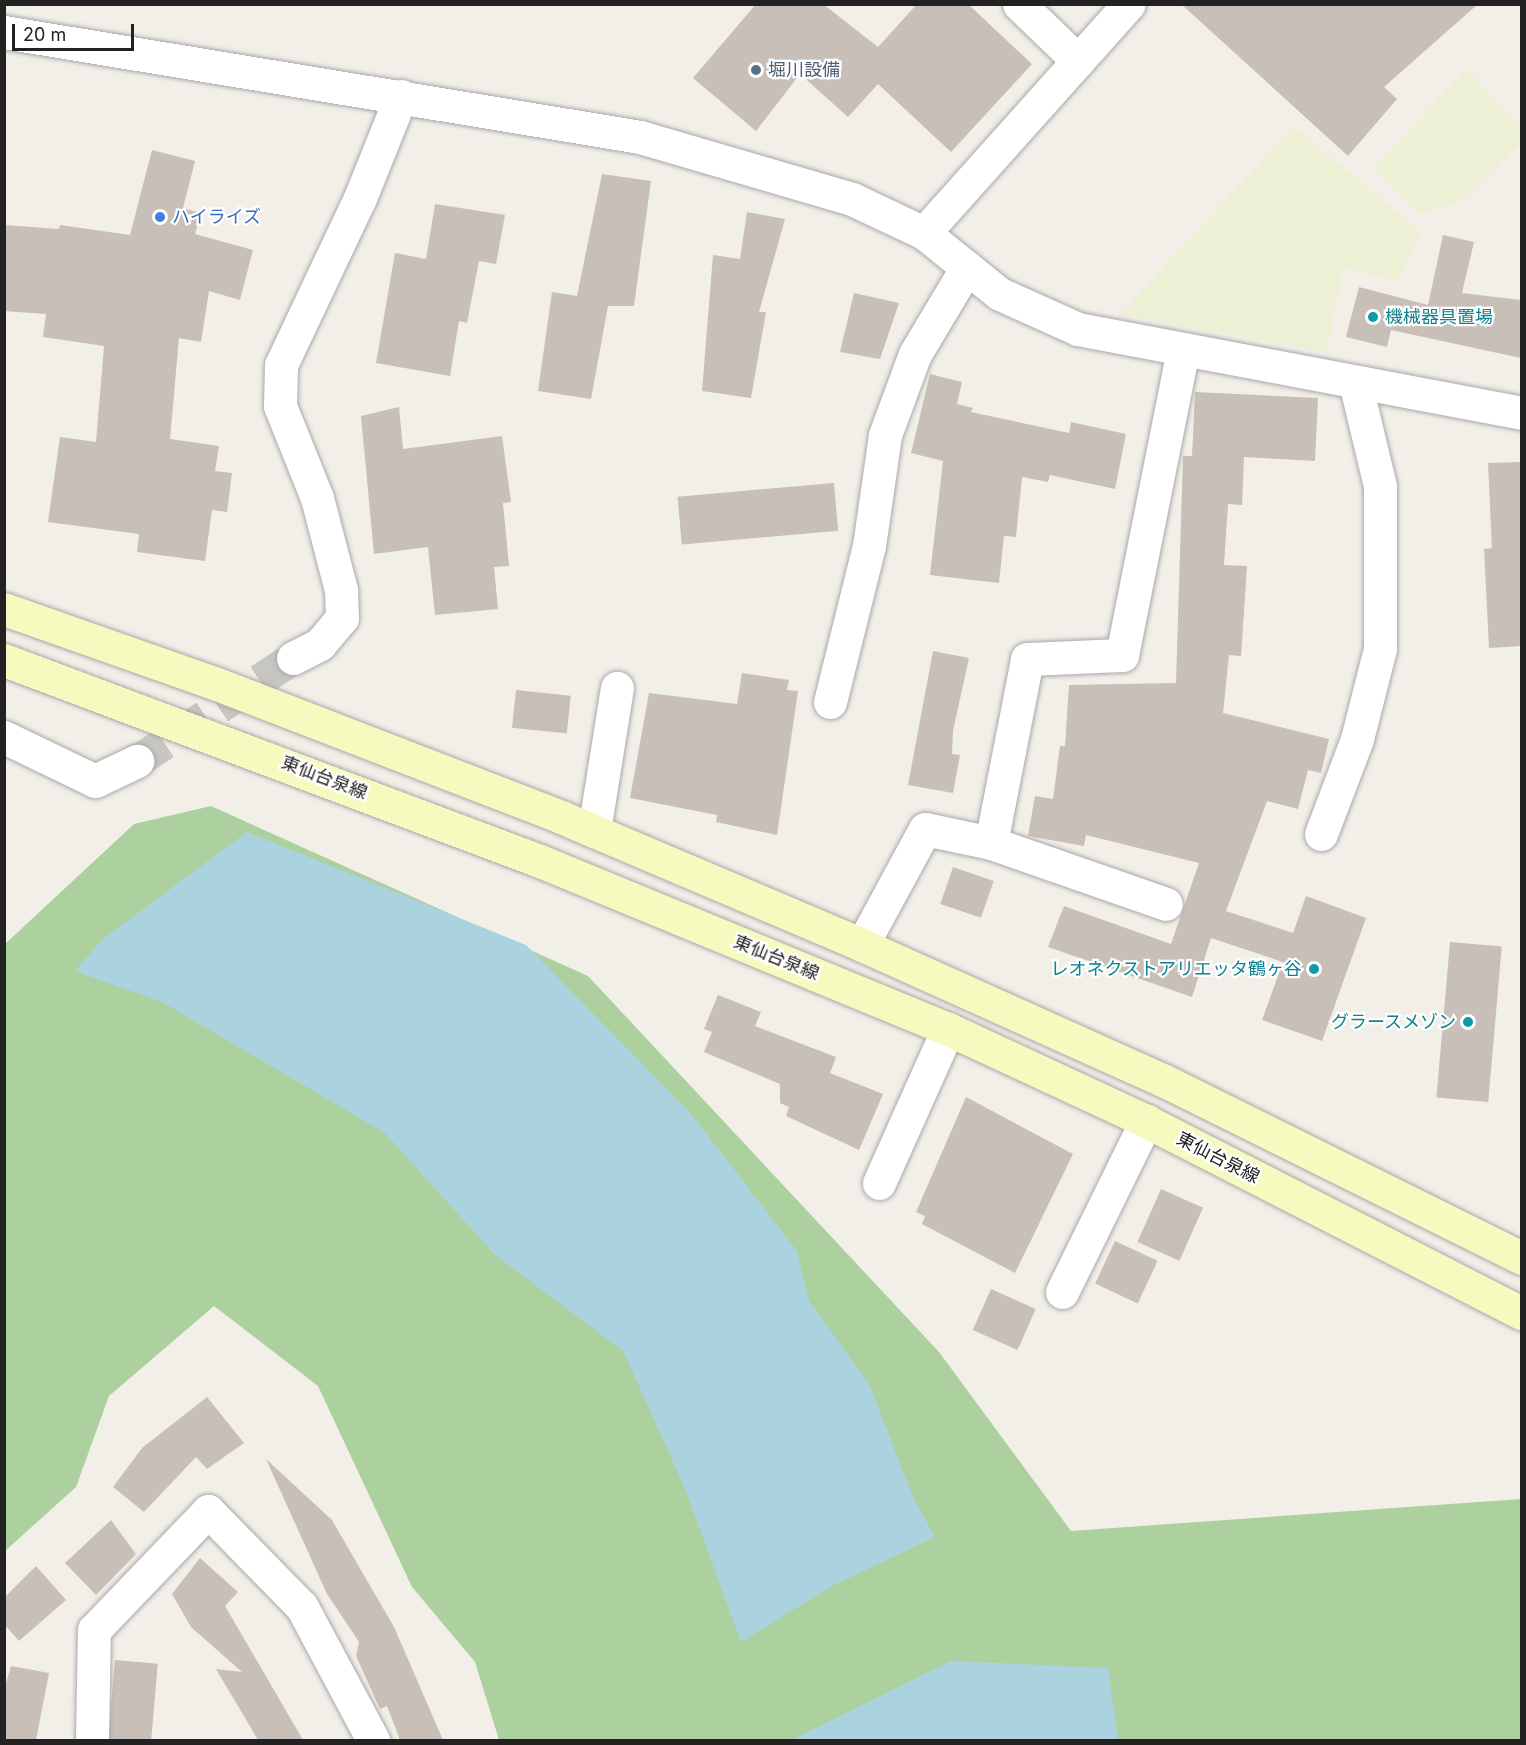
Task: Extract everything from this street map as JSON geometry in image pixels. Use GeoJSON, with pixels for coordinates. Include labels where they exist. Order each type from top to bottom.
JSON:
{"type":"FeatureCollection","features":[{"type":"Feature","properties":{"kind":"street"},"geometry":{"type":"LineString","coordinates":[[1019,4],[1078,61]]}},
{"type":"Feature","properties":{"kind":"street"},"geometry":{"type":"LineString","coordinates":[[924,233],[1129,4]]}},
{"type":"Feature","properties":{"kind":"street"},"geometry":{"type":"LineString","coordinates":[[4,32],[640,137],[852,199],[924,233],[1000,294],[1078,329],[1521,413]]}},
{"type":"Feature","properties":{"kind":"street"},"geometry":{"type":"LineString","coordinates":[[293,658],[328,635],[342,618],[341,599],[317,498],[280,406],[281,365],[360,198],[401,96]]}},
{"type":"Feature","properties":{"kind":"street"},"geometry":{"type":"LineString","coordinates":[[830,702],[869,546],[885,435],[915,354],[967,267]]}},
{"type":"Feature","properties":{"kind":"street"},"geometry":{"type":"LineString","coordinates":[[991,843],[1027,659],[1122,655],[1183,349]]}},
{"type":"Feature","properties":{"kind":"street"},"geometry":{"type":"LineString","coordinates":[[1321,834],[1357,739],[1380,649],[1380,486],[1355,382]]}},
{"type":"Feature","properties":{"kind":"street"},"geometry":{"type":"LineString","coordinates":[[4,609],[217,684],[594,831],[862,945],[1165,1082],[1521,1258]]}},
{"type":"Feature","properties":{"kind":"street","name":"東仙台泉線"},"geometry":{"type":"LineString","coordinates":[[4,660],[529,856],[948,1029],[1146,1121],[1521,1313]]}},
{"type":"Feature","properties":{"kind":"street"},"geometry":{"type":"LineString","coordinates":[[594,831],[617,687]]}},
{"type":"Feature","properties":{"kind":"street"},"geometry":{"type":"LineString","coordinates":[[4,737],[95,781],[137,761]]}},
{"type":"Feature","properties":{"kind":"street"},"geometry":{"type":"LineString","coordinates":[[862,945],[925,829],[991,843],[1166,904]]}},
{"type":"Feature","properties":{"kind":"street"},"geometry":{"type":"LineString","coordinates":[[879,1183],[948,1029]]}},
{"type":"Feature","properties":{"kind":"street"},"geometry":{"type":"LineString","coordinates":[[1062,1292],[1146,1121]]}},
{"type":"Feature","properties":{"kind":"street"},"geometry":{"type":"LineString","coordinates":[[92,1740],[94,1630],[208,1510],[302,1607],[373,1740]]}},
{"type":"Feature","properties":{"kind":"green space"},"geometry":{"type":"Polygon","coordinates":[[[1467,68],[1521,127],[1521,143],[1462,200],[1421,215],[1374,168],[1467,68]]]}},
{"type":"Feature","properties":{"kind":"green space"},"geometry":{"type":"Polygon","coordinates":[[[1294,126],[1421,232],[1397,282],[1343,267],[1327,352],[1120,314],[1294,126]]]}},
{"type":"Feature","properties":{"kind":"green space"},"geometry":{"type":"Polygon","coordinates":[[[211,806],[588,976],[939,1352],[1071,1531],[1521,1499],[1521,1740],[499,1740],[475,1662],[412,1587],[318,1386],[214,1306],[109,1396],[76,1487],[5,1551],[5,944],[134,824],[211,806]]]}},
{"type":"Feature","properties":{"kind":"water"},"geometry":{"type":"Polygon","coordinates":[[[247,832],[526,945],[692,1115],[797,1251],[809,1301],[869,1384],[913,1497],[935,1537],[832,1586],[741,1642],[684,1486],[623,1351],[495,1255],[385,1133],[162,1002],[75,971],[103,939],[247,832]]]}},
{"type":"Feature","properties":{"kind":"water"},"geometry":{"type":"Polygon","coordinates":[[[951,1661],[1108,1668],[1118,1740],[792,1740],[951,1661]]]}},
{"type":"Feature","properties":{"kind":"building"},"geometry":{"type":"Polygon","coordinates":[[[756,4],[823,4],[878,47],[917,4],[968,4],[1032,64],[951,152],[878,84],[848,117],[800,74],[756,131],[693,78],[756,4]]]}},
{"type":"Feature","properties":{"kind":"building"},"geometry":{"type":"Polygon","coordinates":[[[1181,4],[1478,4],[1384,87],[1397,99],[1348,156],[1181,4]]]}},
{"type":"Feature","properties":{"kind":"building"},"geometry":{"type":"Polygon","coordinates":[[[152,150],[195,161],[183,208],[201,213],[195,234],[253,250],[240,300],[209,291],[201,342],[179,338],[170,439],[219,446],[215,471],[232,473],[227,512],[212,510],[205,561],[137,552],[139,534],[48,522],[60,437],[96,442],[104,346],[43,337],[46,314],[4,311],[4,225],[59,229],[60,225],[130,235],[152,150]]]}},
{"type":"Feature","properties":{"kind":"building"},"geometry":{"type":"Polygon","coordinates":[[[602,174],[651,181],[634,306],[608,306],[591,399],[538,391],[552,292],[577,296],[602,174]]]}},
{"type":"Feature","properties":{"kind":"building"},"geometry":{"type":"Polygon","coordinates":[[[435,204],[505,215],[496,264],[479,261],[467,323],[459,321],[450,376],[376,363],[395,253],[426,259],[435,204]]]}},
{"type":"Feature","properties":{"kind":"building"},"geometry":{"type":"Polygon","coordinates":[[[747,212],[785,219],[759,312],[766,312],[751,398],[702,391],[713,255],[740,259],[747,212]]]}},
{"type":"Feature","properties":{"kind":"building"},"geometry":{"type":"Polygon","coordinates":[[[1443,235],[1474,242],[1462,293],[1521,300],[1521,358],[1391,330],[1387,347],[1346,337],[1359,287],[1428,305],[1443,235]]]}},
{"type":"Feature","properties":{"kind":"building"},"geometry":{"type":"Polygon","coordinates":[[[854,293],[899,303],[880,359],[840,352],[854,293]]]}},
{"type":"Feature","properties":{"kind":"building"},"geometry":{"type":"Polygon","coordinates":[[[930,374],[962,382],[957,404],[973,408],[971,412],[1069,433],[1071,422],[1126,434],[1115,489],[1050,475],[1048,482],[1022,477],[1016,537],[1004,536],[999,583],[930,575],[943,461],[911,453],[930,374]]]}},
{"type":"Feature","properties":{"kind":"building"},"geometry":{"type":"Polygon","coordinates":[[[1195,392],[1318,398],[1315,461],[1244,457],[1242,505],[1228,504],[1224,565],[1247,566],[1241,656],[1229,655],[1223,713],[1329,739],[1321,773],[1308,770],[1298,809],[1267,801],[1226,911],[1293,933],[1306,896],[1366,918],[1322,1041],[1262,1020],[1283,962],[1211,938],[1192,997],[1048,947],[1064,906],[1171,944],[1199,863],[1086,835],[1084,846],[1028,836],[1035,796],[1053,799],[1060,746],[1065,746],[1069,685],[1176,683],[1183,456],[1192,456],[1195,392]]]}},
{"type":"Feature","properties":{"kind":"building"},"geometry":{"type":"Polygon","coordinates":[[[399,407],[403,449],[502,436],[511,502],[503,503],[509,566],[494,567],[498,609],[435,615],[428,547],[374,554],[361,416],[399,407]]]}},
{"type":"Feature","properties":{"kind":"building"},"geometry":{"type":"Polygon","coordinates":[[[1521,462],[1521,646],[1489,648],[1484,549],[1492,548],[1488,463],[1521,462]]]}},
{"type":"Feature","properties":{"kind":"building"},"geometry":{"type":"Polygon","coordinates":[[[834,483],[838,531],[682,545],[678,497],[834,483]]]}},
{"type":"Feature","properties":{"kind":"building"},"geometry":{"type":"Polygon","coordinates":[[[933,651],[969,658],[953,731],[952,754],[960,755],[953,793],[908,785],[933,651]]]}},
{"type":"Feature","properties":{"kind":"building"},"geometry":{"type":"Polygon","coordinates":[[[742,673],[789,680],[787,690],[798,691],[777,835],[716,822],[717,815],[630,798],[649,693],[737,704],[742,673]]]}},
{"type":"Feature","properties":{"kind":"building"},"geometry":{"type":"Polygon","coordinates":[[[516,690],[571,696],[567,734],[512,728],[516,690]]]}},
{"type":"Feature","properties":{"kind":"building"},"geometry":{"type":"Polygon","coordinates":[[[953,867],[994,881],[981,918],[940,904],[953,867]]]}},
{"type":"Feature","properties":{"kind":"building","name":"グラースメゾン"},"geometry":{"type":"Polygon","coordinates":[[[1450,942],[1502,947],[1488,1102],[1436,1097],[1450,942]]]}},
{"type":"Feature","properties":{"kind":"building"},"geometry":{"type":"Polygon","coordinates":[[[718,995],[761,1012],[755,1026],[836,1057],[830,1073],[883,1094],[859,1150],[786,1116],[789,1107],[780,1103],[780,1084],[704,1052],[712,1032],[704,1029],[718,995]]]}},
{"type":"Feature","properties":{"kind":"building"},"geometry":{"type":"Polygon","coordinates":[[[966,1097],[1073,1154],[1015,1273],[922,1224],[925,1216],[916,1212],[966,1097]]]}},
{"type":"Feature","properties":{"kind":"building"},"geometry":{"type":"Polygon","coordinates":[[[1161,1189],[1203,1208],[1179,1261],[1137,1242],[1161,1189]]]}},
{"type":"Feature","properties":{"kind":"building"},"geometry":{"type":"Polygon","coordinates":[[[1115,1241],[1158,1261],[1138,1303],[1095,1284],[1115,1241]]]}},
{"type":"Feature","properties":{"kind":"building"},"geometry":{"type":"Polygon","coordinates":[[[991,1289],[1036,1309],[1017,1350],[973,1330],[991,1289]]]}},
{"type":"Feature","properties":{"kind":"building"},"geometry":{"type":"Polygon","coordinates":[[[207,1397],[244,1443],[207,1469],[196,1457],[144,1512],[113,1487],[142,1448],[207,1397]]]}},
{"type":"Feature","properties":{"kind":"building"},"geometry":{"type":"Polygon","coordinates":[[[266,1459],[332,1520],[394,1627],[443,1740],[400,1740],[387,1706],[380,1709],[356,1656],[359,1642],[327,1594],[266,1459]]]}},
{"type":"Feature","properties":{"kind":"building"},"geometry":{"type":"Polygon","coordinates":[[[111,1520],[136,1554],[96,1595],[65,1563],[111,1520]]]}},
{"type":"Feature","properties":{"kind":"building"},"geometry":{"type":"Polygon","coordinates":[[[200,1558],[238,1592],[225,1606],[303,1740],[258,1740],[216,1669],[242,1672],[191,1627],[172,1594],[200,1558]]]}},
{"type":"Feature","properties":{"kind":"building"},"geometry":{"type":"Polygon","coordinates":[[[36,1566],[66,1600],[19,1641],[4,1624],[4,1598],[36,1566]]]}},
{"type":"Feature","properties":{"kind":"building"},"geometry":{"type":"Polygon","coordinates":[[[115,1660],[158,1664],[151,1740],[108,1740],[115,1660]]]}},
{"type":"Feature","properties":{"kind":"building"},"geometry":{"type":"Polygon","coordinates":[[[11,1666],[49,1673],[36,1740],[4,1740],[4,1690],[11,1666]]]}},
{"type":"Feature","properties":{"kind":"tunnel"},"geometry":{"type":"LineString","coordinates":[[137,761],[293,658]]}},
{"type":"Feature","properties":{"kind":"place","name":"堀川設備"},"geometry":{"type":"Point","coordinates":[756,70]}},
{"type":"Feature","properties":{"kind":"place","name":"ハイライズ"},"geometry":{"type":"Point","coordinates":[160,217]}},
{"type":"Feature","properties":{"kind":"place","name":"機械器具置場"},"geometry":{"type":"Point","coordinates":[1373,317]}},
{"type":"Feature","properties":{"kind":"place","name":"レオネクストアリエッタ鶴ヶ谷"},"geometry":{"type":"Point","coordinates":[1314,969]}},
{"type":"Feature","properties":{"kind":"place","name":"グラースメゾン"},"geometry":{"type":"Point","coordinates":[1468,1022]}}]}
